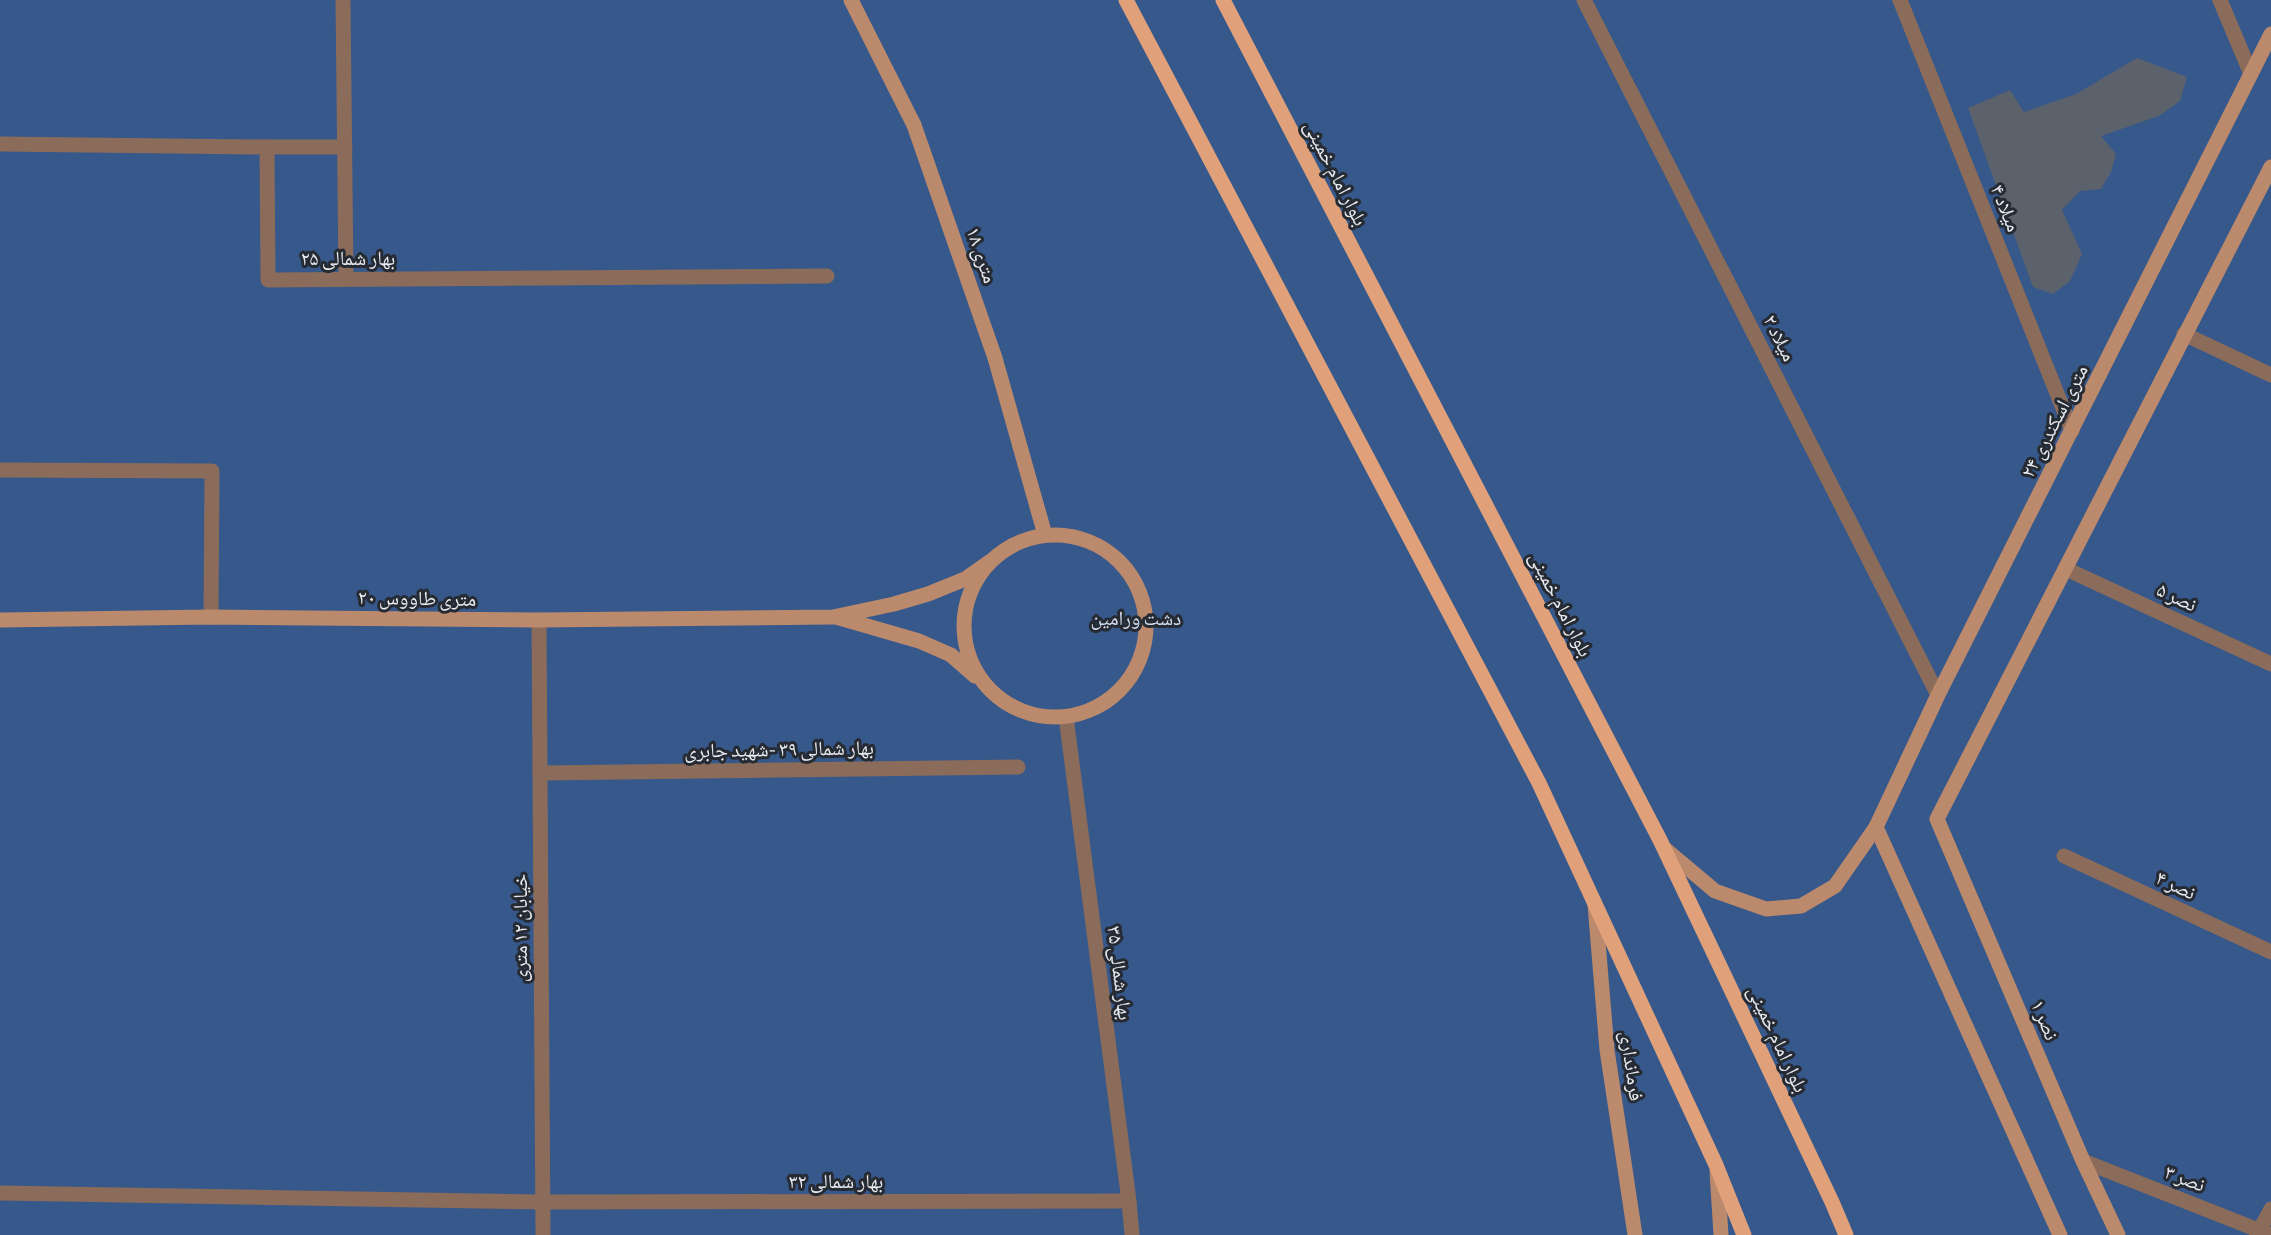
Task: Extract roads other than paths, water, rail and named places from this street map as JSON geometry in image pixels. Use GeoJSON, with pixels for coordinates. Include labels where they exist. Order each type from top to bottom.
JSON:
{"type":"FeatureCollection","features":[{"type":"Feature","properties":{"kind":"main road"},"geometry":{"type":"LineString","coordinates":[[1126,0],[1539,783],[1716,1165],[1744,1235]]}},
{"type":"Feature","properties":{"kind":"main road","name":"بلوار امام خمینی"},"geometry":{"type":"LineString","coordinates":[[1223,0],[1665,849],[1846,1235]]}},
{"type":"Feature","properties":{"kind":"street"},"geometry":{"type":"LineString","coordinates":[[343,0],[346,279]]}},
{"type":"Feature","properties":{"kind":"street","name":"۱۸ متری"},"geometry":{"type":"LineString","coordinates":[[851,0],[914,124],[995,358],[1045,536]]}},
{"type":"Feature","properties":{"kind":"street","name":"میلاد ۲"},"geometry":{"type":"LineString","coordinates":[[1584,0],[1938,695]]}},
{"type":"Feature","properties":{"kind":"street","name":"میلاد ۴"},"geometry":{"type":"LineString","coordinates":[[1900,0],[2072,431]]}},
{"type":"Feature","properties":{"kind":"street"},"geometry":{"type":"LineString","coordinates":[[2220,0],[2251,74]]}},
{"type":"Feature","properties":{"kind":"street","name":"۲۴ متری اسکندری"},"geometry":{"type":"LineString","coordinates":[[1665,849],[1714,891],[1766,909],[1801,906],[1835,886],[1876,827],[1938,695],[2271,34]]}},
{"type":"Feature","properties":{"kind":"street"},"geometry":{"type":"LineString","coordinates":[[0,144],[345,147]]}},
{"type":"Feature","properties":{"kind":"street","name":"بهار شمالی ۲۵"},"geometry":{"type":"LineString","coordinates":[[267,147],[268,280],[827,276]]}},
{"type":"Feature","properties":{"kind":"street"},"geometry":{"type":"LineString","coordinates":[[2066,569],[2271,167]]}},
{"type":"Feature","properties":{"kind":"street"},"geometry":{"type":"LineString","coordinates":[[2184,334],[2271,375]]}},
{"type":"Feature","properties":{"kind":"street"},"geometry":{"type":"LineString","coordinates":[[0,470],[212,471],[211,617]]}},
{"type":"Feature","properties":{"kind":"street"},"geometry":{"type":"LineString","coordinates":[[1045,536],[1074,537],[1100,547],[1108,553],[1122,565],[1138,588],[1145,616],[1144,644],[1138,662],[1117,693],[1093,709],[1065,717],[1033,715],[1004,702],[980,680],[966,651],[963,619],[971,589],[989,562],[1014,543],[1045,536]]}},
{"type":"Feature","properties":{"kind":"street","name":"۲۰ متری طاووس"},"geometry":{"type":"LineString","coordinates":[[0,620],[211,617],[539,620],[833,617],[928,594],[965,579],[989,562]]}},
{"type":"Feature","properties":{"kind":"street","name":"نصر ۵"},"geometry":{"type":"LineString","coordinates":[[2066,569],[2271,664]]}},
{"type":"Feature","properties":{"kind":"street","name":"نصر ۱"},"geometry":{"type":"LineString","coordinates":[[2066,569],[1937,819],[2083,1161],[2118,1235]]}},
{"type":"Feature","properties":{"kind":"street","name":"۲۰ متری طاووس"},"geometry":{"type":"LineString","coordinates":[[833,617],[918,640],[951,655],[980,680]]}},
{"type":"Feature","properties":{"kind":"street","name":"خیابان ۱۲ متری"},"geometry":{"type":"LineString","coordinates":[[539,620],[543,1235]]}},
{"type":"Feature","properties":{"kind":"street","name":"بهار شمالی ۳۵"},"geometry":{"type":"LineString","coordinates":[[1065,717],[1132,1235]]}},
{"type":"Feature","properties":{"kind":"street","name":"بهار شمالی ۳۹ -شهید جابری"},"geometry":{"type":"LineString","coordinates":[[540,773],[1018,767]]}},
{"type":"Feature","properties":{"kind":"street"},"geometry":{"type":"LineString","coordinates":[[1876,827],[2060,1235]]}},
{"type":"Feature","properties":{"kind":"street","name":"نصر ۴"},"geometry":{"type":"LineString","coordinates":[[2064,856],[2271,952]]}},
{"type":"Feature","properties":{"kind":"street","name":"فرمانداری"},"geometry":{"type":"LineString","coordinates":[[1594,902],[1607,1050],[1635,1235]]}},
{"type":"Feature","properties":{"kind":"street","name":"نصر ۳"},"geometry":{"type":"LineString","coordinates":[[2083,1161],[2263,1233]]}},
{"type":"Feature","properties":{"kind":"street"},"geometry":{"type":"LineString","coordinates":[[1716,1165],[1721,1235]]}},
{"type":"Feature","properties":{"kind":"street","name":"بهار شمالی ۳۲"},"geometry":{"type":"LineString","coordinates":[[0,1193],[543,1203],[1129,1201]]}},
{"type":"Feature","properties":{"kind":"street"},"geometry":{"type":"LineString","coordinates":[[2263,1233],[2271,1209]]}},
{"type":"Feature","properties":{"kind":"park label","name":"دشت ورامین"},"geometry":{"type":"Point","coordinates":[1136,618]}}]}
